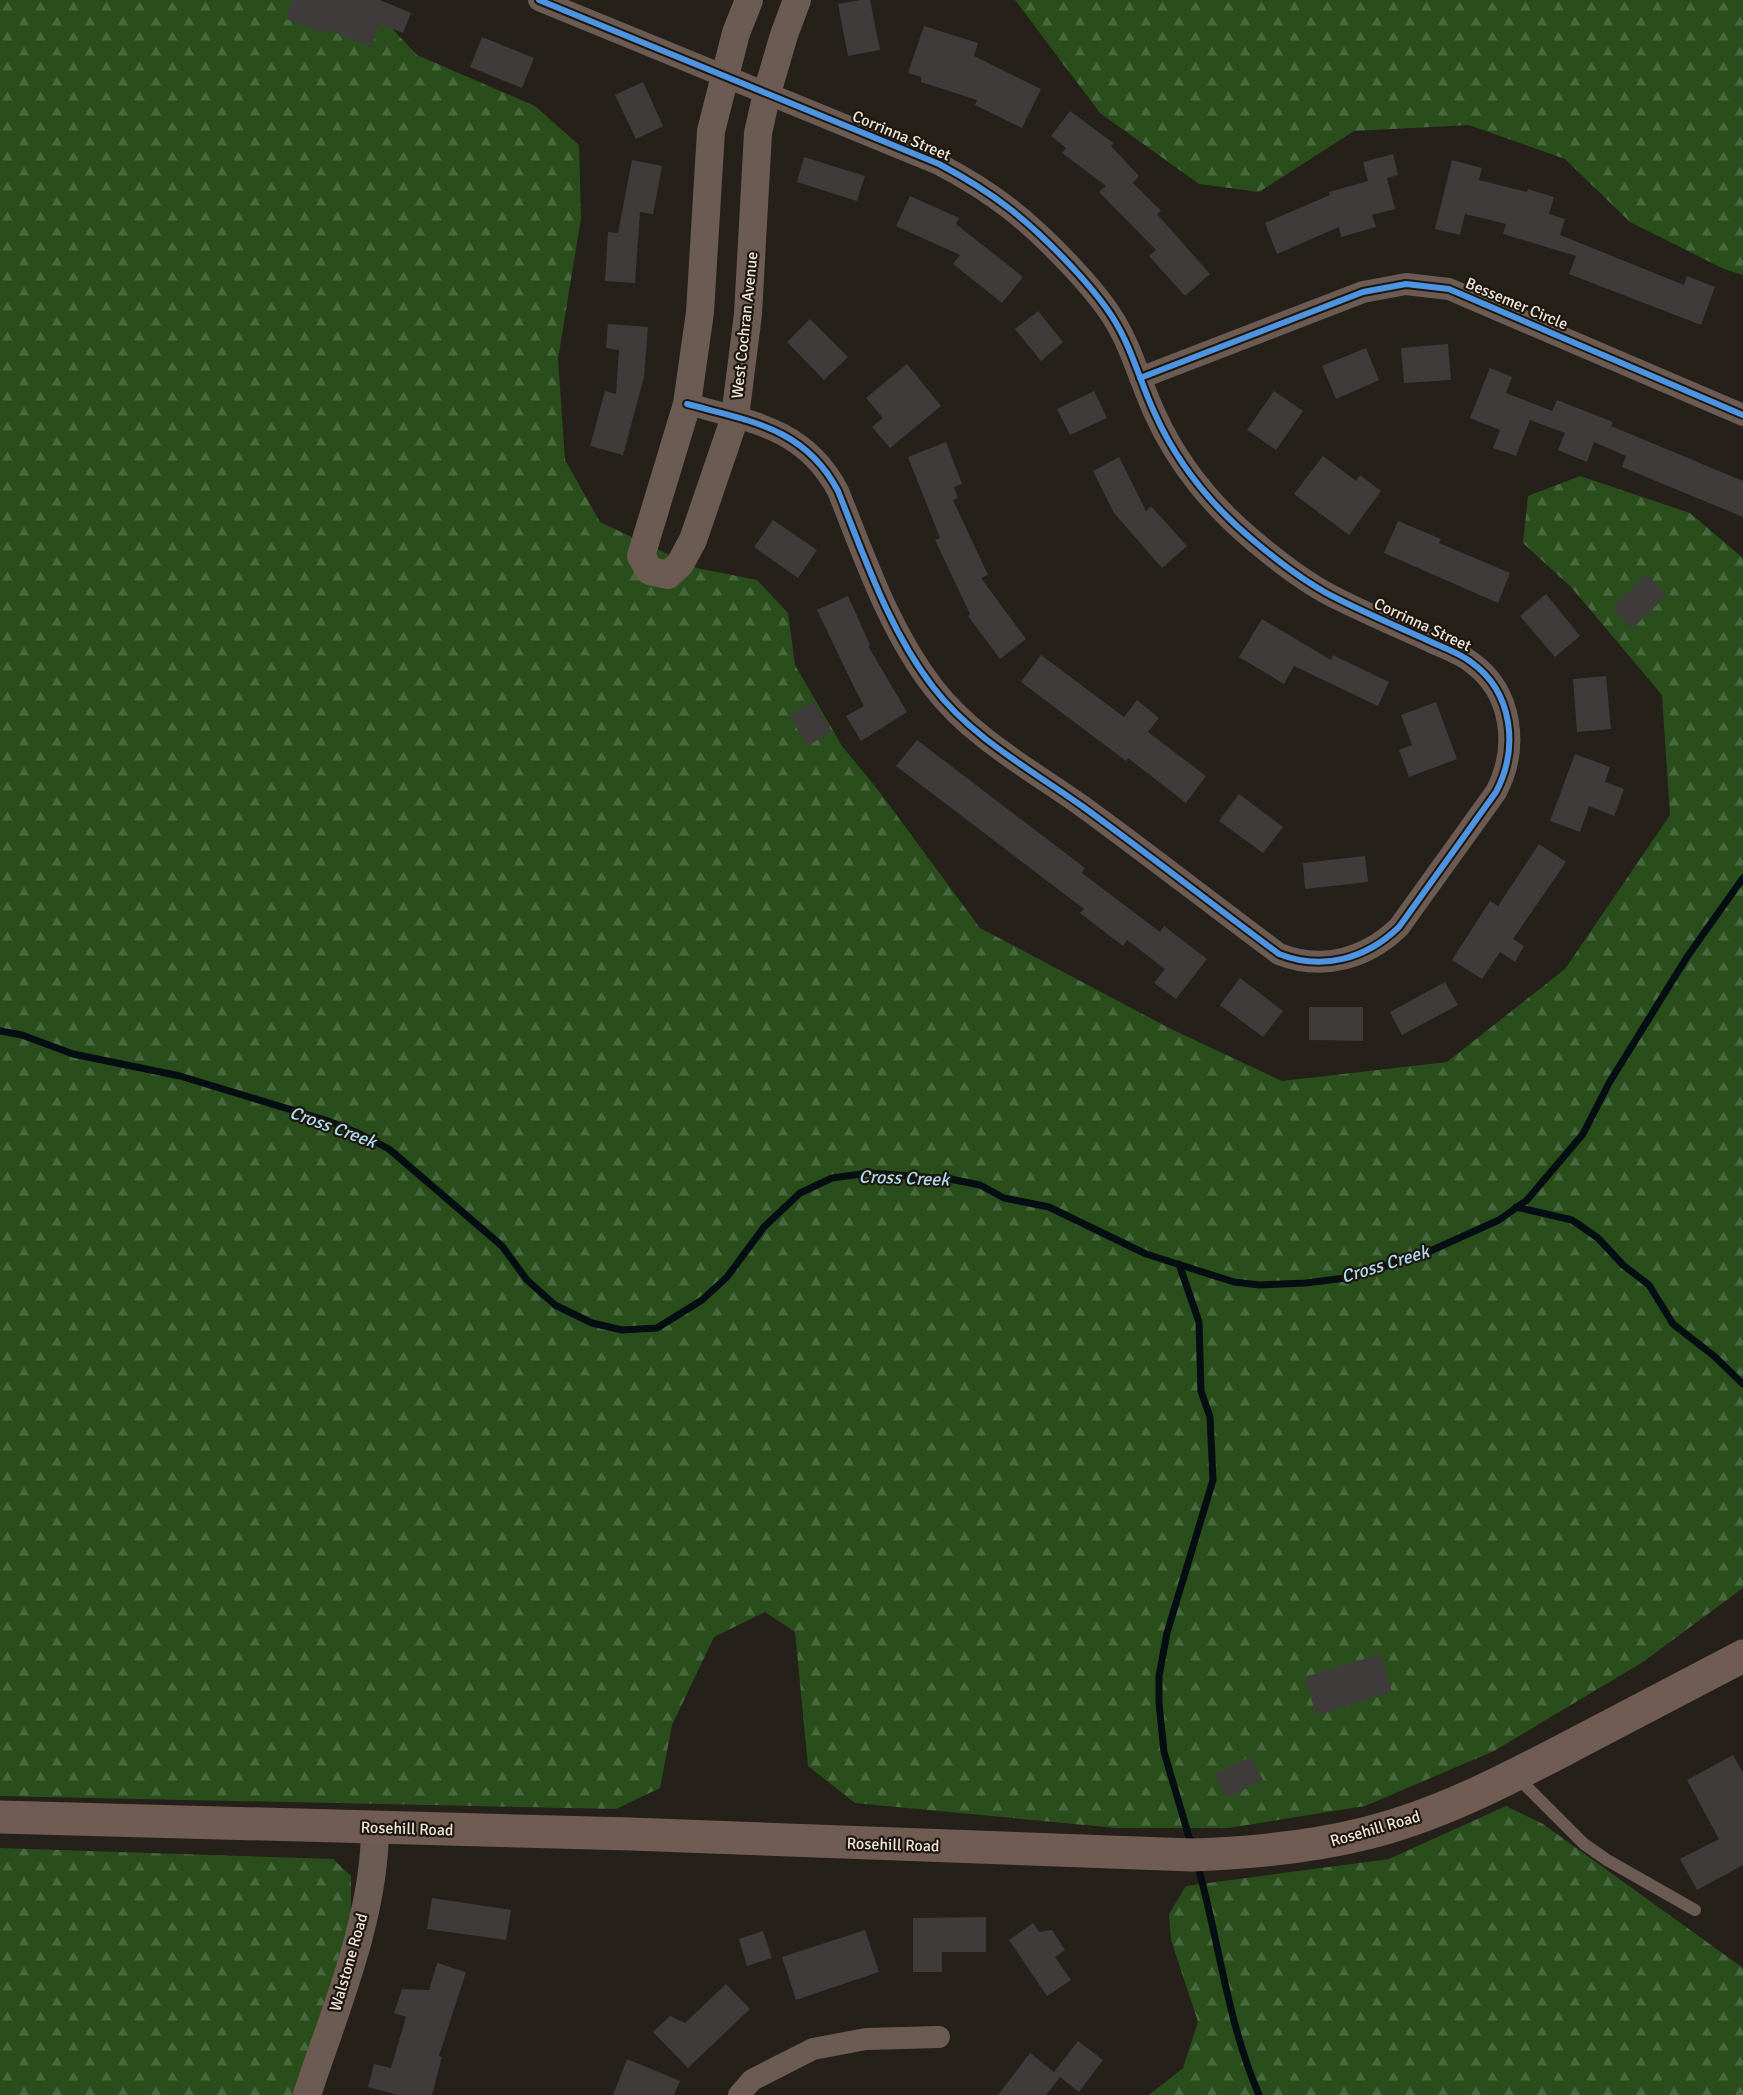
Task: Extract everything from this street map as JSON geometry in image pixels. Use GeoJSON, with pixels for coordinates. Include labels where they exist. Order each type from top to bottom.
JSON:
{"type":"FeatureCollection","features":[{"type":"Feature","properties":{"kind":"main road","name":"Rosehill Road"},"geometry":{"type":"LineString","coordinates":[[0,1817],[631,1834],[1192,1856],[1250,1853],[1308,1846],[1365,1833],[1431,1812],[1515,1775],[1743,1656]]}},
{"type":"Feature","properties":{"kind":"street","name":"Corrinna Street"},"geometry":{"type":"LineString","coordinates":[[539,0],[939,164],[978,184],[1014,210],[1046,239],[1086,282],[1113,317],[1127,343],[1156,416],[1177,454],[1222,512],[1254,542],[1326,593],[1470,661],[1491,681],[1505,707],[1509,729],[1510,750],[1503,779],[1399,927],[1389,937],[1364,953],[1336,961],[1322,963],[1292,959],[1279,954],[1082,806],[987,741],[965,722],[935,690],[902,641],[831,478],[813,456],[790,437],[764,425],[687,404]]}},
{"type":"Feature","properties":{"kind":"street","name":"West Cochran Avenue"},"geometry":{"type":"LineString","coordinates":[[749,0],[736,33],[711,131],[700,312],[687,404],[641,556],[650,571],[668,575],[680,564],[693,540],[735,417],[748,314],[758,133],[783,35],[797,0]]}},
{"type":"Feature","properties":{"kind":"street","name":"Bessemer Circle"},"geometry":{"type":"LineString","coordinates":[[1140,378],[1363,292],[1406,284],[1435,286],[1468,297],[1743,415]]}},
{"type":"Feature","properties":{"kind":"street","name":"Walstone Road"},"geometry":{"type":"LineString","coordinates":[[307,2095],[357,1941],[372,1870],[375,1827]]}},
{"type":"Feature","properties":{"kind":"street"},"geometry":{"type":"LineString","coordinates":[[739,2095],[752,2080],[813,2049],[866,2039],[939,2037]]}},
{"type":"Feature","properties":{"kind":"lane"},"geometry":{"type":"LineString","coordinates":[[1515,1775],[1584,1844],[1606,1860],[1695,1910]]}},
{"type":"Feature","properties":{"kind":"green space"},"geometry":{"type":"Polygon","coordinates":[[[0,0],[365,0],[417,55],[535,106],[579,145],[581,218],[558,359],[565,460],[600,522],[697,568],[757,580],[788,613],[795,665],[842,746],[878,790],[980,928],[1171,1029],[1282,1081],[1447,1062],[1565,969],[1670,815],[1662,695],[1571,587],[1523,543],[1528,496],[1580,476],[1690,513],[1743,558],[1743,1588],[1643,1662],[1494,1751],[1365,1806],[1229,1828],[1116,1828],[855,1803],[808,1766],[795,1632],[765,1612],[714,1637],[672,1725],[660,1788],[616,1809],[0,1796],[0,0]]]}},
{"type":"Feature","properties":{"kind":"green space"},"geometry":{"type":"Polygon","coordinates":[[[1015,0],[1743,0],[1743,275],[1724,269],[1630,222],[1565,159],[1469,125],[1354,131],[1259,192],[1199,184],[1100,113],[1015,0]]]}},
{"type":"Feature","properties":{"kind":"green space"},"geometry":{"type":"Polygon","coordinates":[[[1506,1806],[1543,1824],[1743,1968],[1743,2095],[1149,2095],[1183,2068],[1198,2022],[1171,1940],[1169,1914],[1186,1886],[1389,1859],[1506,1806]]]}},
{"type":"Feature","properties":{"kind":"green space"},"geometry":{"type":"Polygon","coordinates":[[[0,1848],[333,1859],[351,1876],[351,1920],[294,2095],[0,2095],[0,1848]]]}},
{"type":"Feature","properties":{"kind":"building"},"geometry":{"type":"Polygon","coordinates":[[[292,0],[380,0],[411,13],[403,33],[380,24],[371,47],[327,29],[325,33],[286,19],[292,0]]]}},
{"type":"Feature","properties":{"kind":"building"},"geometry":{"type":"Polygon","coordinates":[[[870,0],[880,50],[848,56],[838,4],[870,0]]]}},
{"type":"Feature","properties":{"kind":"building"},"geometry":{"type":"Polygon","coordinates":[[[924,26],[978,43],[974,56],[1041,89],[1022,128],[975,105],[977,100],[921,82],[921,77],[908,73],[924,26]]]}},
{"type":"Feature","properties":{"kind":"building"},"geometry":{"type":"Polygon","coordinates":[[[482,37],[534,58],[522,88],[470,67],[482,37]]]}},
{"type":"Feature","properties":{"kind":"building"},"geometry":{"type":"Polygon","coordinates":[[[643,82],[663,126],[636,139],[615,95],[643,82]]]}},
{"type":"Feature","properties":{"kind":"building"},"geometry":{"type":"Polygon","coordinates":[[[1070,111],[1113,143],[1111,146],[1139,176],[1133,183],[1161,211],[1157,214],[1210,274],[1185,296],[1149,256],[1156,250],[1099,192],[1106,186],[1062,153],[1066,148],[1051,136],[1070,111]]]}},
{"type":"Feature","properties":{"kind":"building"},"geometry":{"type":"Polygon","coordinates":[[[1393,154],[1398,175],[1387,178],[1395,209],[1372,215],[1376,227],[1341,237],[1339,227],[1277,254],[1265,223],[1330,195],[1329,192],[1368,181],[1363,162],[1393,154]]]}},
{"type":"Feature","properties":{"kind":"building"},"geometry":{"type":"Polygon","coordinates":[[[804,157],[865,176],[857,201],[797,182],[804,157]]]}},
{"type":"Feature","properties":{"kind":"building"},"geometry":{"type":"Polygon","coordinates":[[[632,160],[662,166],[653,214],[640,212],[635,283],[605,281],[608,232],[618,233],[632,160]]]}},
{"type":"Feature","properties":{"kind":"building"},"geometry":{"type":"Polygon","coordinates":[[[1452,160],[1482,168],[1479,180],[1527,192],[1528,189],[1554,197],[1549,214],[1565,219],[1560,235],[1684,285],[1687,276],[1715,287],[1701,325],[1569,274],[1576,256],[1503,234],[1506,224],[1465,214],[1460,235],[1435,229],[1452,160]]]}},
{"type":"Feature","properties":{"kind":"building"},"geometry":{"type":"Polygon","coordinates":[[[910,196],[959,218],[956,224],[1023,277],[1002,303],[953,264],[960,255],[896,226],[910,196]]]}},
{"type":"Feature","properties":{"kind":"building"},"geometry":{"type":"Polygon","coordinates":[[[1038,311],[1063,342],[1041,361],[1015,329],[1038,311]]]}},
{"type":"Feature","properties":{"kind":"building"},"geometry":{"type":"Polygon","coordinates":[[[810,319],[848,357],[824,380],[787,342],[810,319]]]}},
{"type":"Feature","properties":{"kind":"building"},"geometry":{"type":"Polygon","coordinates":[[[608,324],[648,327],[644,377],[623,455],[590,446],[605,391],[616,394],[619,350],[606,348],[608,324]]]}},
{"type":"Feature","properties":{"kind":"building"},"geometry":{"type":"Polygon","coordinates":[[[1448,344],[1451,380],[1404,383],[1401,348],[1448,344]]]}},
{"type":"Feature","properties":{"kind":"building"},"geometry":{"type":"Polygon","coordinates":[[[1366,348],[1379,380],[1336,399],[1322,366],[1366,348]]]}},
{"type":"Feature","properties":{"kind":"building"},"geometry":{"type":"Polygon","coordinates":[[[907,364],[941,406],[890,448],[872,427],[883,418],[866,398],[907,364]]]}},
{"type":"Feature","properties":{"kind":"building"},"geometry":{"type":"Polygon","coordinates":[[[1490,368],[1512,377],[1506,393],[1552,411],[1557,400],[1613,422],[1611,426],[1743,481],[1743,517],[1622,467],[1626,456],[1594,442],[1587,462],[1558,450],[1565,433],[1530,420],[1516,456],[1493,448],[1500,430],[1470,418],[1490,368]]]}},
{"type":"Feature","properties":{"kind":"building"},"geometry":{"type":"Polygon","coordinates":[[[1094,391],[1107,418],[1070,435],[1057,409],[1094,391]]]}},
{"type":"Feature","properties":{"kind":"building"},"geometry":{"type":"Polygon","coordinates":[[[1274,391],[1303,411],[1276,450],[1247,430],[1274,391]]]}},
{"type":"Feature","properties":{"kind":"building"},"geometry":{"type":"Polygon","coordinates":[[[946,442],[962,484],[954,487],[958,498],[953,500],[988,575],[981,578],[1026,639],[1000,659],[968,616],[970,614],[935,540],[940,538],[908,457],[946,442]]]}},
{"type":"Feature","properties":{"kind":"building"},"geometry":{"type":"Polygon","coordinates":[[[1323,456],[1356,481],[1360,475],[1381,491],[1349,535],[1294,494],[1323,456]]]}},
{"type":"Feature","properties":{"kind":"building"},"geometry":{"type":"Polygon","coordinates":[[[1119,457],[1146,511],[1151,506],[1187,546],[1162,568],[1114,513],[1093,471],[1119,457]]]}},
{"type":"Feature","properties":{"kind":"building"},"geometry":{"type":"Polygon","coordinates":[[[773,520],[817,550],[798,578],[754,547],[773,520]]]}},
{"type":"Feature","properties":{"kind":"building"},"geometry":{"type":"Polygon","coordinates":[[[1398,521],[1441,539],[1439,543],[1510,573],[1498,603],[1384,553],[1398,521]]]}},
{"type":"Feature","properties":{"kind":"building"},"geometry":{"type":"Polygon","coordinates":[[[1647,574],[1667,595],[1632,629],[1612,608],[1647,574]]]}},
{"type":"Feature","properties":{"kind":"building"},"geometry":{"type":"Polygon","coordinates":[[[1546,594],[1580,636],[1555,657],[1520,616],[1546,594]]]}},
{"type":"Feature","properties":{"kind":"building"},"geometry":{"type":"Polygon","coordinates":[[[848,596],[870,645],[868,646],[907,712],[861,741],[846,716],[864,706],[817,610],[848,596]]]}},
{"type":"Feature","properties":{"kind":"building"},"geometry":{"type":"Polygon","coordinates":[[[1262,619],[1331,660],[1333,655],[1389,682],[1378,706],[1294,666],[1284,684],[1239,657],[1262,619]]]}},
{"type":"Feature","properties":{"kind":"building"},"geometry":{"type":"Polygon","coordinates":[[[1041,655],[1124,717],[1137,700],[1159,718],[1148,732],[1206,776],[1186,803],[1128,758],[1126,761],[1021,682],[1041,655]]]}},
{"type":"Feature","properties":{"kind":"building"},"geometry":{"type":"Polygon","coordinates":[[[1606,676],[1611,729],[1577,732],[1573,679],[1606,676]]]}},
{"type":"Feature","properties":{"kind":"building"},"geometry":{"type":"Polygon","coordinates":[[[813,701],[832,731],[808,746],[789,716],[813,701]]]}},
{"type":"Feature","properties":{"kind":"building"},"geometry":{"type":"Polygon","coordinates":[[[1436,702],[1457,759],[1409,777],[1399,750],[1412,745],[1401,715],[1436,702]]]}},
{"type":"Feature","properties":{"kind":"building"},"geometry":{"type":"Polygon","coordinates":[[[917,740],[1085,868],[1082,873],[1160,932],[1164,926],[1207,959],[1176,999],[1154,983],[1165,969],[1127,940],[1123,946],[1080,913],[1084,909],[896,766],[917,740]]]}},
{"type":"Feature","properties":{"kind":"building"},"geometry":{"type":"Polygon","coordinates":[[[1575,754],[1610,767],[1605,782],[1624,789],[1614,816],[1589,806],[1580,832],[1550,821],[1575,754]]]}},
{"type":"Feature","properties":{"kind":"building"},"geometry":{"type":"Polygon","coordinates":[[[1239,794],[1283,827],[1263,853],[1219,821],[1239,794]]]}},
{"type":"Feature","properties":{"kind":"building"},"geometry":{"type":"Polygon","coordinates":[[[1539,844],[1566,862],[1513,939],[1524,946],[1515,962],[1500,952],[1482,979],[1452,960],[1490,901],[1498,906],[1539,844]]]}},
{"type":"Feature","properties":{"kind":"building"},"geometry":{"type":"Polygon","coordinates":[[[1365,856],[1368,882],[1305,889],[1303,863],[1365,856]]]}},
{"type":"Feature","properties":{"kind":"building"},"geometry":{"type":"Polygon","coordinates":[[[1240,978],[1283,1011],[1263,1037],[1220,1005],[1240,978]]]}},
{"type":"Feature","properties":{"kind":"building"},"geometry":{"type":"Polygon","coordinates":[[[1445,982],[1458,1005],[1402,1035],[1390,1012],[1445,982]]]}},
{"type":"Feature","properties":{"kind":"building"},"geometry":{"type":"Polygon","coordinates":[[[1309,1007],[1363,1007],[1363,1041],[1309,1040],[1309,1007]]]}},
{"type":"Feature","properties":{"kind":"building"},"geometry":{"type":"Polygon","coordinates":[[[1381,1654],[1392,1692],[1316,1715],[1305,1677],[1381,1654]]]}},
{"type":"Feature","properties":{"kind":"building"},"geometry":{"type":"Polygon","coordinates":[[[1733,1755],[1743,1773],[1743,1865],[1697,1890],[1680,1859],[1719,1839],[1687,1780],[1733,1755]]]}},
{"type":"Feature","properties":{"kind":"building"},"geometry":{"type":"Polygon","coordinates":[[[1251,1756],[1263,1780],[1227,1798],[1215,1774],[1251,1756]]]}},
{"type":"Feature","properties":{"kind":"building"},"geometry":{"type":"Polygon","coordinates":[[[432,1898],[511,1910],[506,1940],[427,1929],[432,1898]]]}},
{"type":"Feature","properties":{"kind":"building"},"geometry":{"type":"Polygon","coordinates":[[[986,1917],[986,1952],[942,1952],[942,1972],[913,1972],[913,1918],[986,1917]]]}},
{"type":"Feature","properties":{"kind":"building"},"geometry":{"type":"Polygon","coordinates":[[[1033,1923],[1039,1932],[1052,1930],[1065,1950],[1055,1957],[1071,1980],[1047,1996],[1009,1940],[1033,1923]]]}},
{"type":"Feature","properties":{"kind":"building"},"geometry":{"type":"Polygon","coordinates":[[[865,1930],[879,1972],[796,2000],[782,1957],[865,1930]]]}},
{"type":"Feature","properties":{"kind":"building"},"geometry":{"type":"Polygon","coordinates":[[[763,1931],[772,1958],[747,1966],[739,1939],[763,1931]]]}},
{"type":"Feature","properties":{"kind":"building"},"geometry":{"type":"Polygon","coordinates":[[[437,1963],[466,1972],[439,2056],[442,2057],[432,2095],[398,2095],[368,2087],[374,2064],[391,2068],[406,2017],[394,2013],[402,1989],[429,1990],[437,1963]]]}},
{"type":"Feature","properties":{"kind":"building"},"geometry":{"type":"Polygon","coordinates":[[[726,1984],[750,2009],[688,2068],[653,2032],[670,2016],[685,2023],[726,1984]]]}},
{"type":"Feature","properties":{"kind":"building"},"geometry":{"type":"Polygon","coordinates":[[[1078,2041],[1103,2060],[1079,2092],[1060,2077],[1046,2095],[998,2095],[1030,2053],[1054,2072],[1078,2041]]]}},
{"type":"Feature","properties":{"kind":"building"},"geometry":{"type":"Polygon","coordinates":[[[627,2059],[680,2081],[674,2095],[613,2095],[627,2059]]]}},
{"type":"Feature","properties":{"kind":"waterway","name":"Cross Creek"},"geometry":{"type":"LineString","coordinates":[[0,1031],[22,1035],[73,1054],[180,1076],[328,1121],[358,1133],[389,1149],[502,1246],[527,1280],[555,1305],[592,1323],[622,1330],[657,1328],[702,1300],[727,1277],[764,1227],[800,1193],[832,1178],[869,1173],[950,1179],[980,1185],[1004,1198],[1049,1207],[1146,1254],[1234,1282],[1260,1285],[1306,1283],[1353,1277],[1428,1252],[1499,1220],[1527,1200],[1583,1134],[1609,1083],[1687,957],[1743,878]]}},
{"type":"Feature","properties":{"kind":"waterway"},"geometry":{"type":"LineString","coordinates":[[1516,1207],[1572,1220],[1598,1238],[1623,1265],[1649,1285],[1673,1324],[1714,1356],[1743,1384]]}},
{"type":"Feature","properties":{"kind":"waterway"},"geometry":{"type":"LineString","coordinates":[[1179,1264],[1199,1322],[1201,1391],[1210,1417],[1213,1480],[1167,1633],[1159,1676],[1159,1703],[1164,1752],[1192,1847]]}},
{"type":"Feature","properties":{"kind":"waterway"},"geometry":{"type":"LineString","coordinates":[[1197,1863],[1231,2009],[1259,2095]]}},
{"type":"Feature","properties":{"kind":"cycle path"},"geometry":{"type":"LineString","coordinates":[[539,0],[939,164],[994,197],[1025,221],[1071,266],[1108,311],[1120,329],[1150,402],[1174,450],[1197,483],[1224,514],[1274,558],[1318,588],[1461,655],[1485,674],[1496,689],[1508,722],[1508,757],[1496,792],[1399,927],[1386,938],[1358,954],[1343,959],[1311,961],[1279,954],[1082,806],[1003,752],[965,722],[948,705],[917,665],[903,642],[879,593],[838,491],[825,470],[809,453],[774,430],[754,422],[687,404]]}},
{"type":"Feature","properties":{"kind":"cycle path"},"geometry":{"type":"LineString","coordinates":[[1140,378],[1363,292],[1406,284],[1449,289],[1743,415]]}}]}
